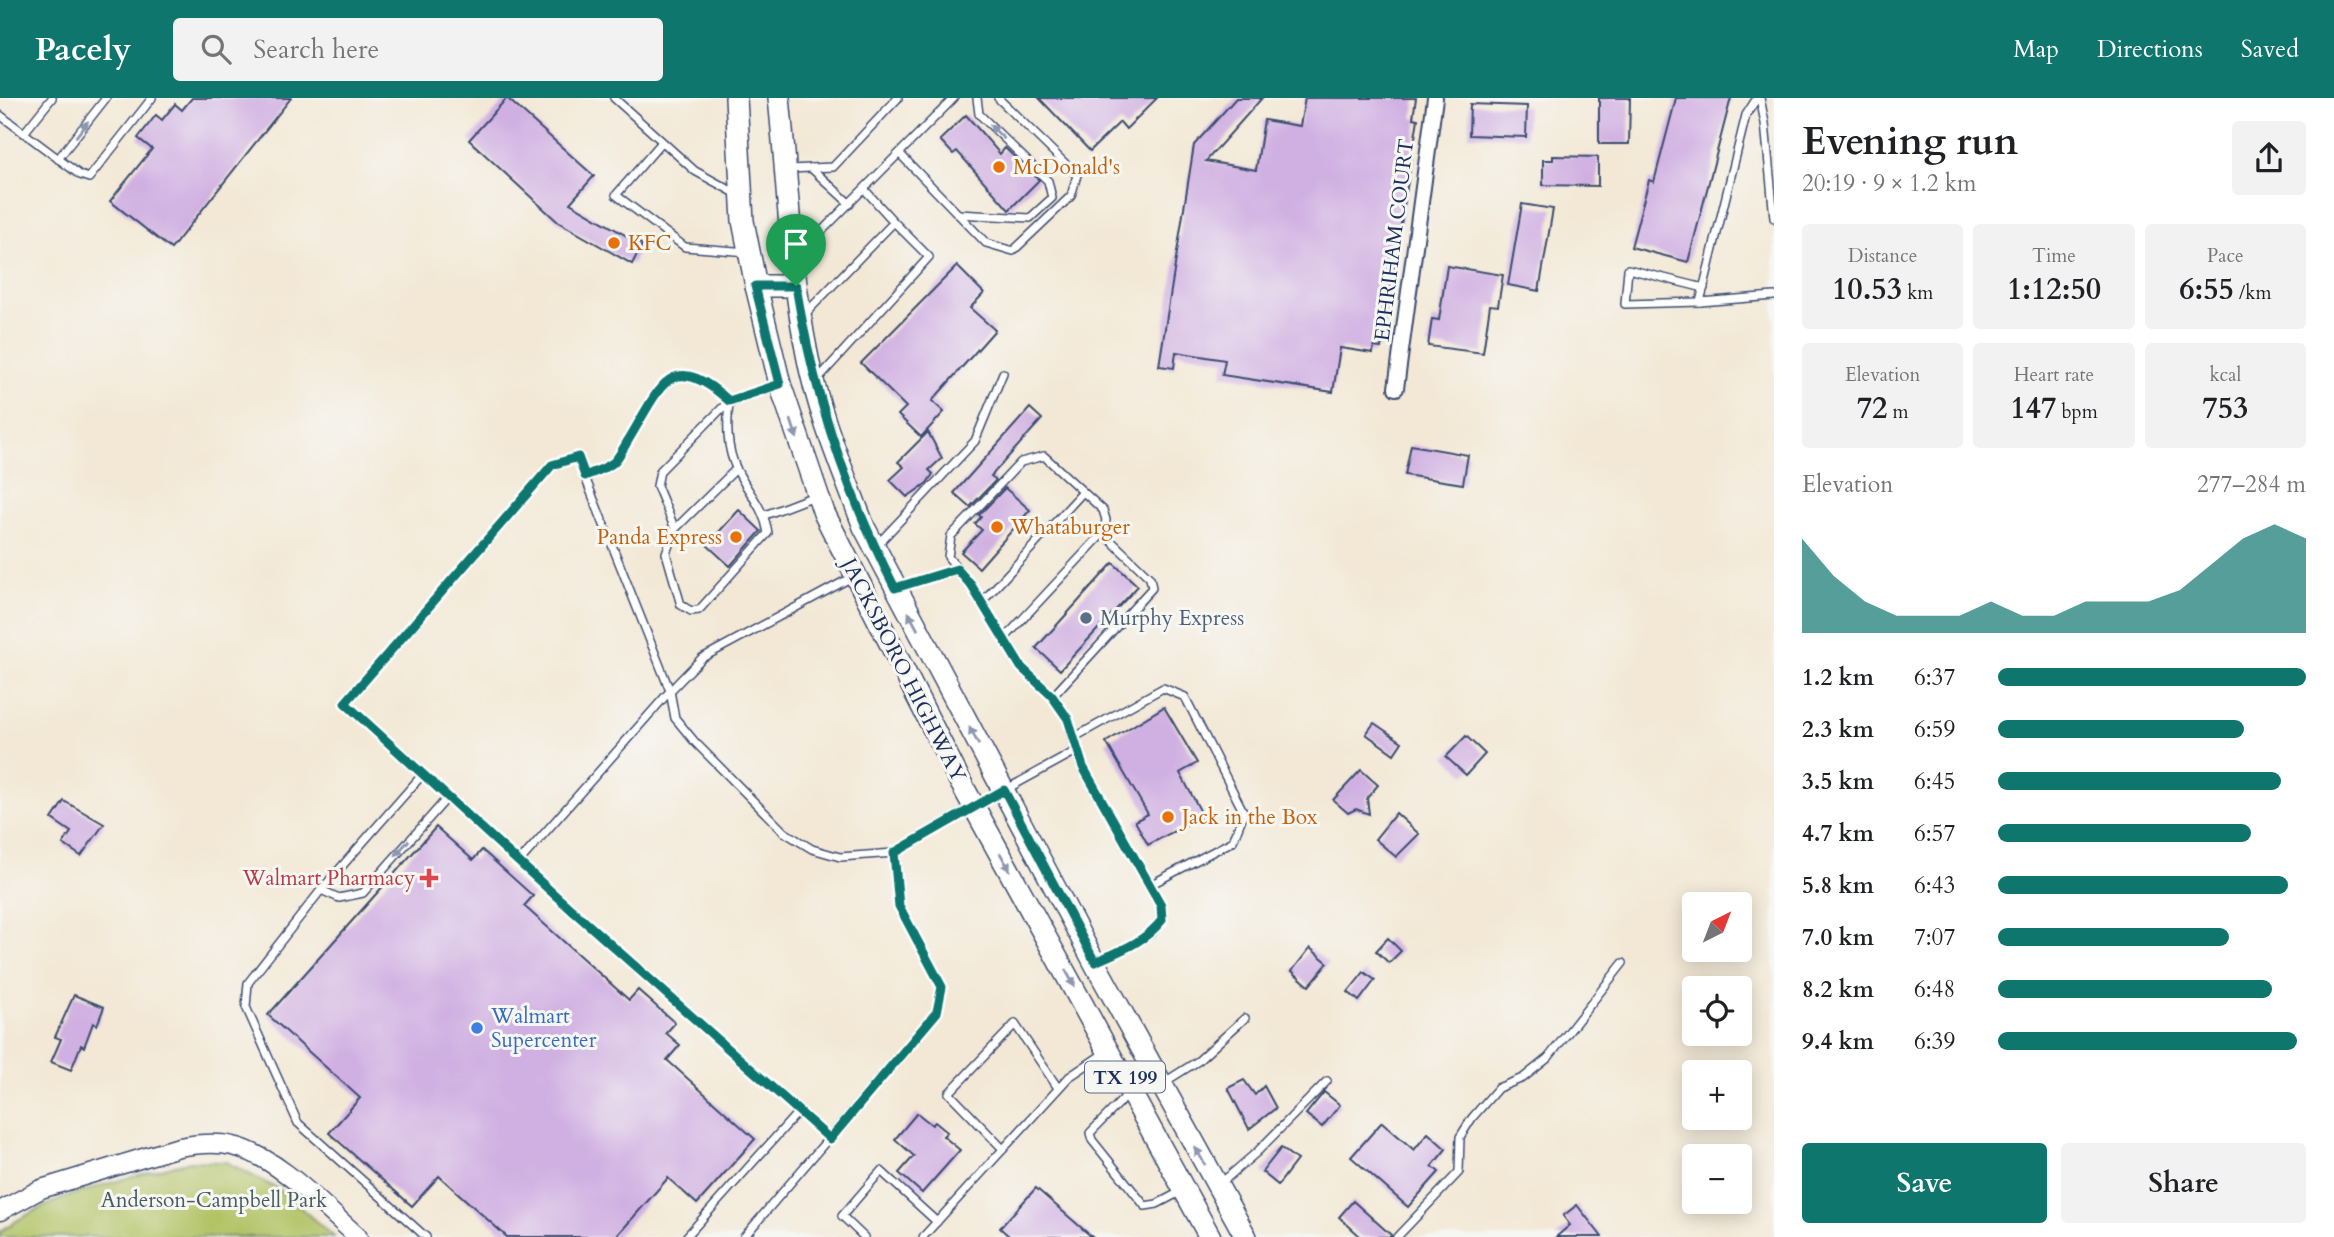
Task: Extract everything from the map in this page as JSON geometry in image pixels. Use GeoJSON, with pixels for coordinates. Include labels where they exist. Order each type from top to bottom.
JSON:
{"type":"FeatureCollection","features":[{"type":"Feature","properties":{"kind":"main road","name":"JACKSBORO HIGHWAY"},"geometry":{"type":"LineString","coordinates":[[736,98],[741,196],[755,286],[780,384],[817,495],[854,576],[974,805],[1110,1049],[1210,1237]]}},
{"type":"Feature","properties":{"kind":"main road","name":"JACKSBORO HIGHWAY"},"geometry":{"type":"LineString","coordinates":[[779,98],[793,260],[801,318],[815,382],[835,450],[874,548],[1095,962],[1246,1237]]}},
{"type":"Feature","properties":{"kind":"main road"},"geometry":{"type":"LineString","coordinates":[[755,286],[796,286]]}},
{"type":"Feature","properties":{"kind":"main road"},"geometry":{"type":"LineString","coordinates":[[974,805],[1004,790]]}},
{"type":"Feature","properties":{"kind":"street","name":"EPHRIHAM COURT"},"geometry":{"type":"LineString","coordinates":[[1396,388],[1435,98]]}},
{"type":"Feature","properties":{"kind":"street"},"geometry":{"type":"LineString","coordinates":[[0,1211],[41,1189],[89,1173],[179,1147],[212,1144],[233,1146],[261,1158],[290,1178],[358,1237]]}},
{"type":"Feature","properties":{"kind":"lane"},"geometry":{"type":"LineString","coordinates":[[24,133],[52,98]]}},
{"type":"Feature","properties":{"kind":"lane"},"geometry":{"type":"LineString","coordinates":[[58,159],[106,98]]}},
{"type":"Feature","properties":{"kind":"lane"},"geometry":{"type":"LineString","coordinates":[[0,116],[80,175],[89,178],[152,98]]}},
{"type":"Feature","properties":{"kind":"lane"},"geometry":{"type":"LineString","coordinates":[[614,98],[695,172],[741,196]]}},
{"type":"Feature","properties":{"kind":"lane"},"geometry":{"type":"LineString","coordinates":[[786,169],[833,167],[898,98]]}},
{"type":"Feature","properties":{"kind":"lane"},"geometry":{"type":"LineString","coordinates":[[793,260],[954,98]]}},
{"type":"Feature","properties":{"kind":"lane"},"geometry":{"type":"LineString","coordinates":[[958,214],[1030,218],[1052,198],[1048,181],[979,114],[978,98]]}},
{"type":"Feature","properties":{"kind":"lane"},"geometry":{"type":"LineString","coordinates":[[900,153],[986,243],[1013,251],[1070,196],[1077,175],[998,98]]}},
{"type":"Feature","properties":{"kind":"lane"},"geometry":{"type":"LineString","coordinates":[[1758,98],[1765,124],[1774,218]]}},
{"type":"Feature","properties":{"kind":"lane"},"geometry":{"type":"LineString","coordinates":[[1700,302],[1746,115],[1758,98]]}},
{"type":"Feature","properties":{"kind":"lane"},"geometry":{"type":"LineString","coordinates":[[662,142],[616,195],[685,247],[749,253]]}},
{"type":"Feature","properties":{"kind":"lane"},"geometry":{"type":"LineString","coordinates":[[811,168],[850,204]]}},
{"type":"Feature","properties":{"kind":"lane"},"geometry":{"type":"LineString","coordinates":[[815,382],[929,257],[865,190]]}},
{"type":"Feature","properties":{"kind":"lane"},"geometry":{"type":"LineString","coordinates":[[801,318],[894,222]]}},
{"type":"Feature","properties":{"kind":"lane"},"geometry":{"type":"LineString","coordinates":[[1704,288],[1628,268],[1625,304],[1774,296]]}},
{"type":"Feature","properties":{"kind":"lane"},"geometry":{"type":"LineString","coordinates":[[874,548],[975,441],[1003,373]]}},
{"type":"Feature","properties":{"kind":"lane"},"geometry":{"type":"LineString","coordinates":[[585,476],[614,461],[661,387],[673,376],[686,374],[708,381],[729,401]]}},
{"type":"Feature","properties":{"kind":"lane"},"geometry":{"type":"LineString","coordinates":[[675,529],[657,486],[660,471],[729,401],[780,384]]}},
{"type":"Feature","properties":{"kind":"lane"},"geometry":{"type":"LineString","coordinates":[[729,401],[726,432],[736,470],[765,515],[768,533],[699,610],[691,611],[681,605],[666,553],[675,529],[736,470]]}},
{"type":"Feature","properties":{"kind":"lane"},"geometry":{"type":"LineString","coordinates":[[1003,639],[1103,533],[1106,520],[1103,510],[1044,456],[1021,462],[951,536],[948,557],[982,602],[1003,639],[1021,667],[1052,696],[1075,737],[1083,767],[1161,905],[1162,920],[1142,939],[1095,962]]}},
{"type":"Feature","properties":{"kind":"lane"},"geometry":{"type":"LineString","coordinates":[[830,1139],[345,703],[552,465],[578,457],[670,691],[675,718],[784,832],[812,849],[840,857],[894,853],[974,805]]}},
{"type":"Feature","properties":{"kind":"lane"},"geometry":{"type":"LineString","coordinates":[[982,602],[1083,492]]}},
{"type":"Feature","properties":{"kind":"lane"},"geometry":{"type":"LineString","coordinates":[[765,515],[817,495]]}},
{"type":"Feature","properties":{"kind":"lane"},"geometry":{"type":"LineString","coordinates":[[1052,696],[1152,588],[1150,578],[1103,533]]}},
{"type":"Feature","properties":{"kind":"lane"},"geometry":{"type":"LineString","coordinates":[[895,588],[957,569]]}},
{"type":"Feature","properties":{"kind":"lane"},"geometry":{"type":"LineString","coordinates":[[519,862],[702,658],[854,576]]}},
{"type":"Feature","properties":{"kind":"lane"},"geometry":{"type":"LineString","coordinates":[[1075,737],[1163,688],[1185,697],[1239,802],[1244,813],[1233,841],[1150,885]]}},
{"type":"Feature","properties":{"kind":"lane"},"geometry":{"type":"LineString","coordinates":[[1004,790],[1078,750]]}},
{"type":"Feature","properties":{"kind":"lane"},"geometry":{"type":"LineString","coordinates":[[423,775],[321,890],[248,983],[246,1007],[272,1072],[298,1123],[426,1237]]}},
{"type":"Feature","properties":{"kind":"lane"},"geometry":{"type":"LineString","coordinates":[[321,890],[339,898],[363,893],[448,797]]}},
{"type":"Feature","properties":{"kind":"lane"},"geometry":{"type":"LineString","coordinates":[[744,1237],[937,1012],[942,987],[899,906],[894,853]]}},
{"type":"Feature","properties":{"kind":"lane"},"geometry":{"type":"LineString","coordinates":[[1397,1237],[1459,1172],[1460,1137],[1472,1118],[1498,1088],[1523,1078],[1548,1058],[1623,963]]}},
{"type":"Feature","properties":{"kind":"lane"},"geometry":{"type":"LineString","coordinates":[[1162,1084],[1198,1061],[1245,1018]]}},
{"type":"Feature","properties":{"kind":"lane"},"geometry":{"type":"LineString","coordinates":[[1003,1149],[949,1093],[1015,1024],[1058,1088]]}},
{"type":"Feature","properties":{"kind":"lane"},"geometry":{"type":"LineString","coordinates":[[922,1237],[1069,1077],[1110,1049]]}},
{"type":"Feature","properties":{"kind":"lane"},"geometry":{"type":"LineString","coordinates":[[1218,1186],[1257,1152],[1327,1081]]}},
{"type":"Feature","properties":{"kind":"lane"},"geometry":{"type":"LineString","coordinates":[[1132,1091],[1090,1133],[1092,1140],[1145,1206],[1157,1205],[1185,1189]]}},
{"type":"Feature","properties":{"kind":"lane"},"geometry":{"type":"LineString","coordinates":[[686,1237],[799,1111]]}},
{"type":"Feature","properties":{"kind":"lane"},"geometry":{"type":"LineString","coordinates":[[864,1237],[842,1216],[881,1171],[937,1222]]}},
{"type":"Feature","properties":{"kind":"green space","name":"Anderson-Campbell Park"},"geometry":{"type":"Polygon","coordinates":[[[190,1161],[226,1162],[280,1190],[334,1237],[0,1237],[0,1232],[20,1219],[66,1197],[190,1161]]]}},
{"type":"Feature","properties":{"kind":"building"},"geometry":{"type":"Polygon","coordinates":[[[192,98],[291,98],[171,249],[110,201],[152,149],[138,138],[156,115],[162,120],[175,104],[182,110],[192,98]]]}},
{"type":"Feature","properties":{"kind":"building"},"geometry":{"type":"Polygon","coordinates":[[[507,98],[594,176],[570,203],[642,245],[632,264],[558,222],[469,140],[507,98]]]}},
{"type":"Feature","properties":{"kind":"building"},"geometry":{"type":"Polygon","coordinates":[[[1039,98],[1157,98],[1126,129],[1120,122],[1090,151],[1039,98]]]}},
{"type":"Feature","properties":{"kind":"building"},"geometry":{"type":"Polygon","coordinates":[[[1236,98],[1262,98],[1206,161],[1256,170],[1264,120],[1300,126],[1305,98],[1416,98],[1413,118],[1418,119],[1381,348],[1374,347],[1373,353],[1340,348],[1333,392],[1222,375],[1225,360],[1176,352],[1174,368],[1159,366],[1194,145],[1236,98]]]}},
{"type":"Feature","properties":{"kind":"building"},"geometry":{"type":"Polygon","coordinates":[[[1599,98],[1630,98],[1629,144],[1599,144],[1599,98]]]}},
{"type":"Feature","properties":{"kind":"building"},"geometry":{"type":"Polygon","coordinates":[[[1676,98],[1731,98],[1688,262],[1631,247],[1649,180],[1654,182],[1676,98]]]}},
{"type":"Feature","properties":{"kind":"building"},"geometry":{"type":"Polygon","coordinates":[[[1470,104],[1527,106],[1526,137],[1469,135],[1470,104]]]}},
{"type":"Feature","properties":{"kind":"building","name":"McDonald's"},"geometry":{"type":"Polygon","coordinates":[[[966,115],[1000,154],[1005,148],[1039,180],[1009,210],[957,151],[953,154],[940,140],[966,115]]]}},
{"type":"Feature","properties":{"kind":"building"},"geometry":{"type":"Polygon","coordinates":[[[1553,156],[1598,157],[1598,186],[1543,185],[1543,160],[1553,160],[1553,156]]]}},
{"type":"Feature","properties":{"kind":"building"},"geometry":{"type":"Polygon","coordinates":[[[1522,204],[1553,209],[1539,291],[1508,285],[1522,204]]]}},
{"type":"Feature","properties":{"kind":"building"},"geometry":{"type":"Polygon","coordinates":[[[957,266],[984,293],[970,308],[995,330],[932,401],[944,412],[921,437],[898,415],[906,407],[861,363],[957,266]]]}},
{"type":"Feature","properties":{"kind":"building"},"geometry":{"type":"Polygon","coordinates":[[[1447,266],[1503,275],[1498,306],[1490,305],[1483,353],[1428,346],[1432,319],[1439,320],[1447,266]]]}},
{"type":"Feature","properties":{"kind":"building"},"geometry":{"type":"Polygon","coordinates":[[[1030,408],[1042,419],[991,476],[996,480],[970,507],[954,493],[1030,408]]]}},
{"type":"Feature","properties":{"kind":"building"},"geometry":{"type":"Polygon","coordinates":[[[928,432],[942,458],[929,470],[933,474],[927,483],[907,497],[890,480],[904,467],[898,462],[928,432]]]}},
{"type":"Feature","properties":{"kind":"building"},"geometry":{"type":"Polygon","coordinates":[[[1411,445],[1468,455],[1463,484],[1405,475],[1411,445]]]}},
{"type":"Feature","properties":{"kind":"building","name":"Whataburger"},"geometry":{"type":"Polygon","coordinates":[[[1005,488],[1030,510],[979,568],[961,552],[982,530],[975,524],[981,517],[979,515],[1005,488]]]}},
{"type":"Feature","properties":{"kind":"building"},"geometry":{"type":"Polygon","coordinates":[[[739,510],[761,531],[730,566],[707,545],[739,510]]]}},
{"type":"Feature","properties":{"kind":"building"},"geometry":{"type":"Polygon","coordinates":[[[1113,563],[1138,586],[1060,670],[1036,648],[1113,563]]]}},
{"type":"Feature","properties":{"kind":"building"},"geometry":{"type":"Polygon","coordinates":[[[1164,707],[1197,763],[1180,773],[1203,816],[1148,845],[1135,821],[1148,814],[1106,742],[1164,707]]]}},
{"type":"Feature","properties":{"kind":"building"},"geometry":{"type":"Polygon","coordinates":[[[1374,723],[1402,742],[1394,754],[1366,734],[1374,723]]]}},
{"type":"Feature","properties":{"kind":"building"},"geometry":{"type":"Polygon","coordinates":[[[1466,736],[1485,754],[1466,775],[1446,757],[1466,736]]]}},
{"type":"Feature","properties":{"kind":"building"},"geometry":{"type":"Polygon","coordinates":[[[1361,770],[1378,785],[1367,798],[1369,814],[1356,809],[1348,813],[1333,800],[1361,770]]]}},
{"type":"Feature","properties":{"kind":"building"},"geometry":{"type":"Polygon","coordinates":[[[64,801],[104,824],[81,856],[63,844],[71,832],[52,819],[64,801]]]}},
{"type":"Feature","properties":{"kind":"building"},"geometry":{"type":"Polygon","coordinates":[[[1396,813],[1419,834],[1396,857],[1375,839],[1396,813]]]}},
{"type":"Feature","properties":{"kind":"building","name":"Walmart Supercenter"},"geometry":{"type":"Polygon","coordinates":[[[436,827],[473,860],[482,850],[533,896],[524,906],[629,1000],[638,990],[675,1023],[666,1033],[680,1045],[667,1060],[755,1139],[697,1204],[668,1178],[616,1237],[507,1237],[439,1176],[412,1206],[329,1133],[360,1098],[268,1015],[436,827]]]}},
{"type":"Feature","properties":{"kind":"building"},"geometry":{"type":"Polygon","coordinates":[[[1388,938],[1401,951],[1389,963],[1376,951],[1388,938]]]}},
{"type":"Feature","properties":{"kind":"building"},"geometry":{"type":"Polygon","coordinates":[[[1310,948],[1328,963],[1309,986],[1292,971],[1310,948]]]}},
{"type":"Feature","properties":{"kind":"building"},"geometry":{"type":"Polygon","coordinates":[[[1364,972],[1375,980],[1359,1001],[1348,992],[1364,972]]]}},
{"type":"Feature","properties":{"kind":"building"},"geometry":{"type":"Polygon","coordinates":[[[74,995],[104,1007],[97,1025],[93,1023],[84,1047],[81,1045],[71,1070],[51,1062],[61,1039],[55,1037],[74,995]]]}},
{"type":"Feature","properties":{"kind":"building"},"geometry":{"type":"Polygon","coordinates":[[[1244,1080],[1255,1095],[1264,1086],[1276,1108],[1249,1129],[1228,1088],[1244,1080]]]}},
{"type":"Feature","properties":{"kind":"building"},"geometry":{"type":"Polygon","coordinates":[[[1324,1092],[1340,1105],[1322,1127],[1306,1114],[1324,1092]]]}},
{"type":"Feature","properties":{"kind":"building"},"geometry":{"type":"Polygon","coordinates":[[[917,1113],[932,1125],[935,1122],[947,1132],[943,1136],[960,1150],[922,1193],[899,1173],[914,1156],[895,1139],[917,1113]]]}},
{"type":"Feature","properties":{"kind":"building"},"geometry":{"type":"Polygon","coordinates":[[[1382,1122],[1414,1150],[1428,1133],[1446,1149],[1432,1166],[1439,1172],[1408,1207],[1351,1157],[1382,1122]]]}},
{"type":"Feature","properties":{"kind":"building"},"geometry":{"type":"Polygon","coordinates":[[[1281,1148],[1297,1160],[1278,1185],[1262,1172],[1281,1148]]]}},
{"type":"Feature","properties":{"kind":"building"},"geometry":{"type":"Polygon","coordinates":[[[1036,1188],[1092,1237],[1010,1237],[1000,1228],[1036,1188]]]}},
{"type":"Feature","properties":{"kind":"building"},"geometry":{"type":"Polygon","coordinates":[[[1353,1201],[1391,1237],[1361,1237],[1339,1217],[1353,1201]]]}},
{"type":"Feature","properties":{"kind":"building"},"geometry":{"type":"Polygon","coordinates":[[[1577,1205],[1602,1237],[1556,1237],[1570,1225],[1563,1216],[1577,1205]]]}},
{"type":"Feature","properties":{"kind":"place","name":"McDonald's"},"geometry":{"type":"Point","coordinates":[999,167]}},
{"type":"Feature","properties":{"kind":"place","name":"KFC"},"geometry":{"type":"Point","coordinates":[614,243]}},
{"type":"Feature","properties":{"kind":"place","name":"Whataburger"},"geometry":{"type":"Point","coordinates":[997,527]}},
{"type":"Feature","properties":{"kind":"place","name":"Panda Express"},"geometry":{"type":"Point","coordinates":[736,537]}},
{"type":"Feature","properties":{"kind":"place","name":"Murphy Express"},"geometry":{"type":"Point","coordinates":[1086,618]}},
{"type":"Feature","properties":{"kind":"place","name":"Jack in the Box"},"geometry":{"type":"Point","coordinates":[1168,817]}},
{"type":"Feature","properties":{"kind":"place","name":"Walmart Pharmacy"},"geometry":{"type":"Point","coordinates":[429,878]}},
{"type":"Feature","properties":{"kind":"place","name":"Walmart Supercenter"},"geometry":{"type":"Point","coordinates":[477,1028]}},
{"type":"Feature","properties":{"kind":"route"},"geometry":{"type":"LineString","coordinates":[[755,286],[796,286],[807,356],[835,450],[864,527],[895,588],[957,569],[971,585],[1021,667],[1052,696],[1068,719],[1083,767],[1161,905],[1162,920],[1152,933],[1095,962],[1004,790],[894,853],[899,906],[942,987],[937,1012],[830,1139],[556,896],[345,703],[552,465],[578,457],[585,476],[614,461],[661,387],[673,376],[686,374],[708,381],[729,401],[780,384],[755,286]]}}]}
